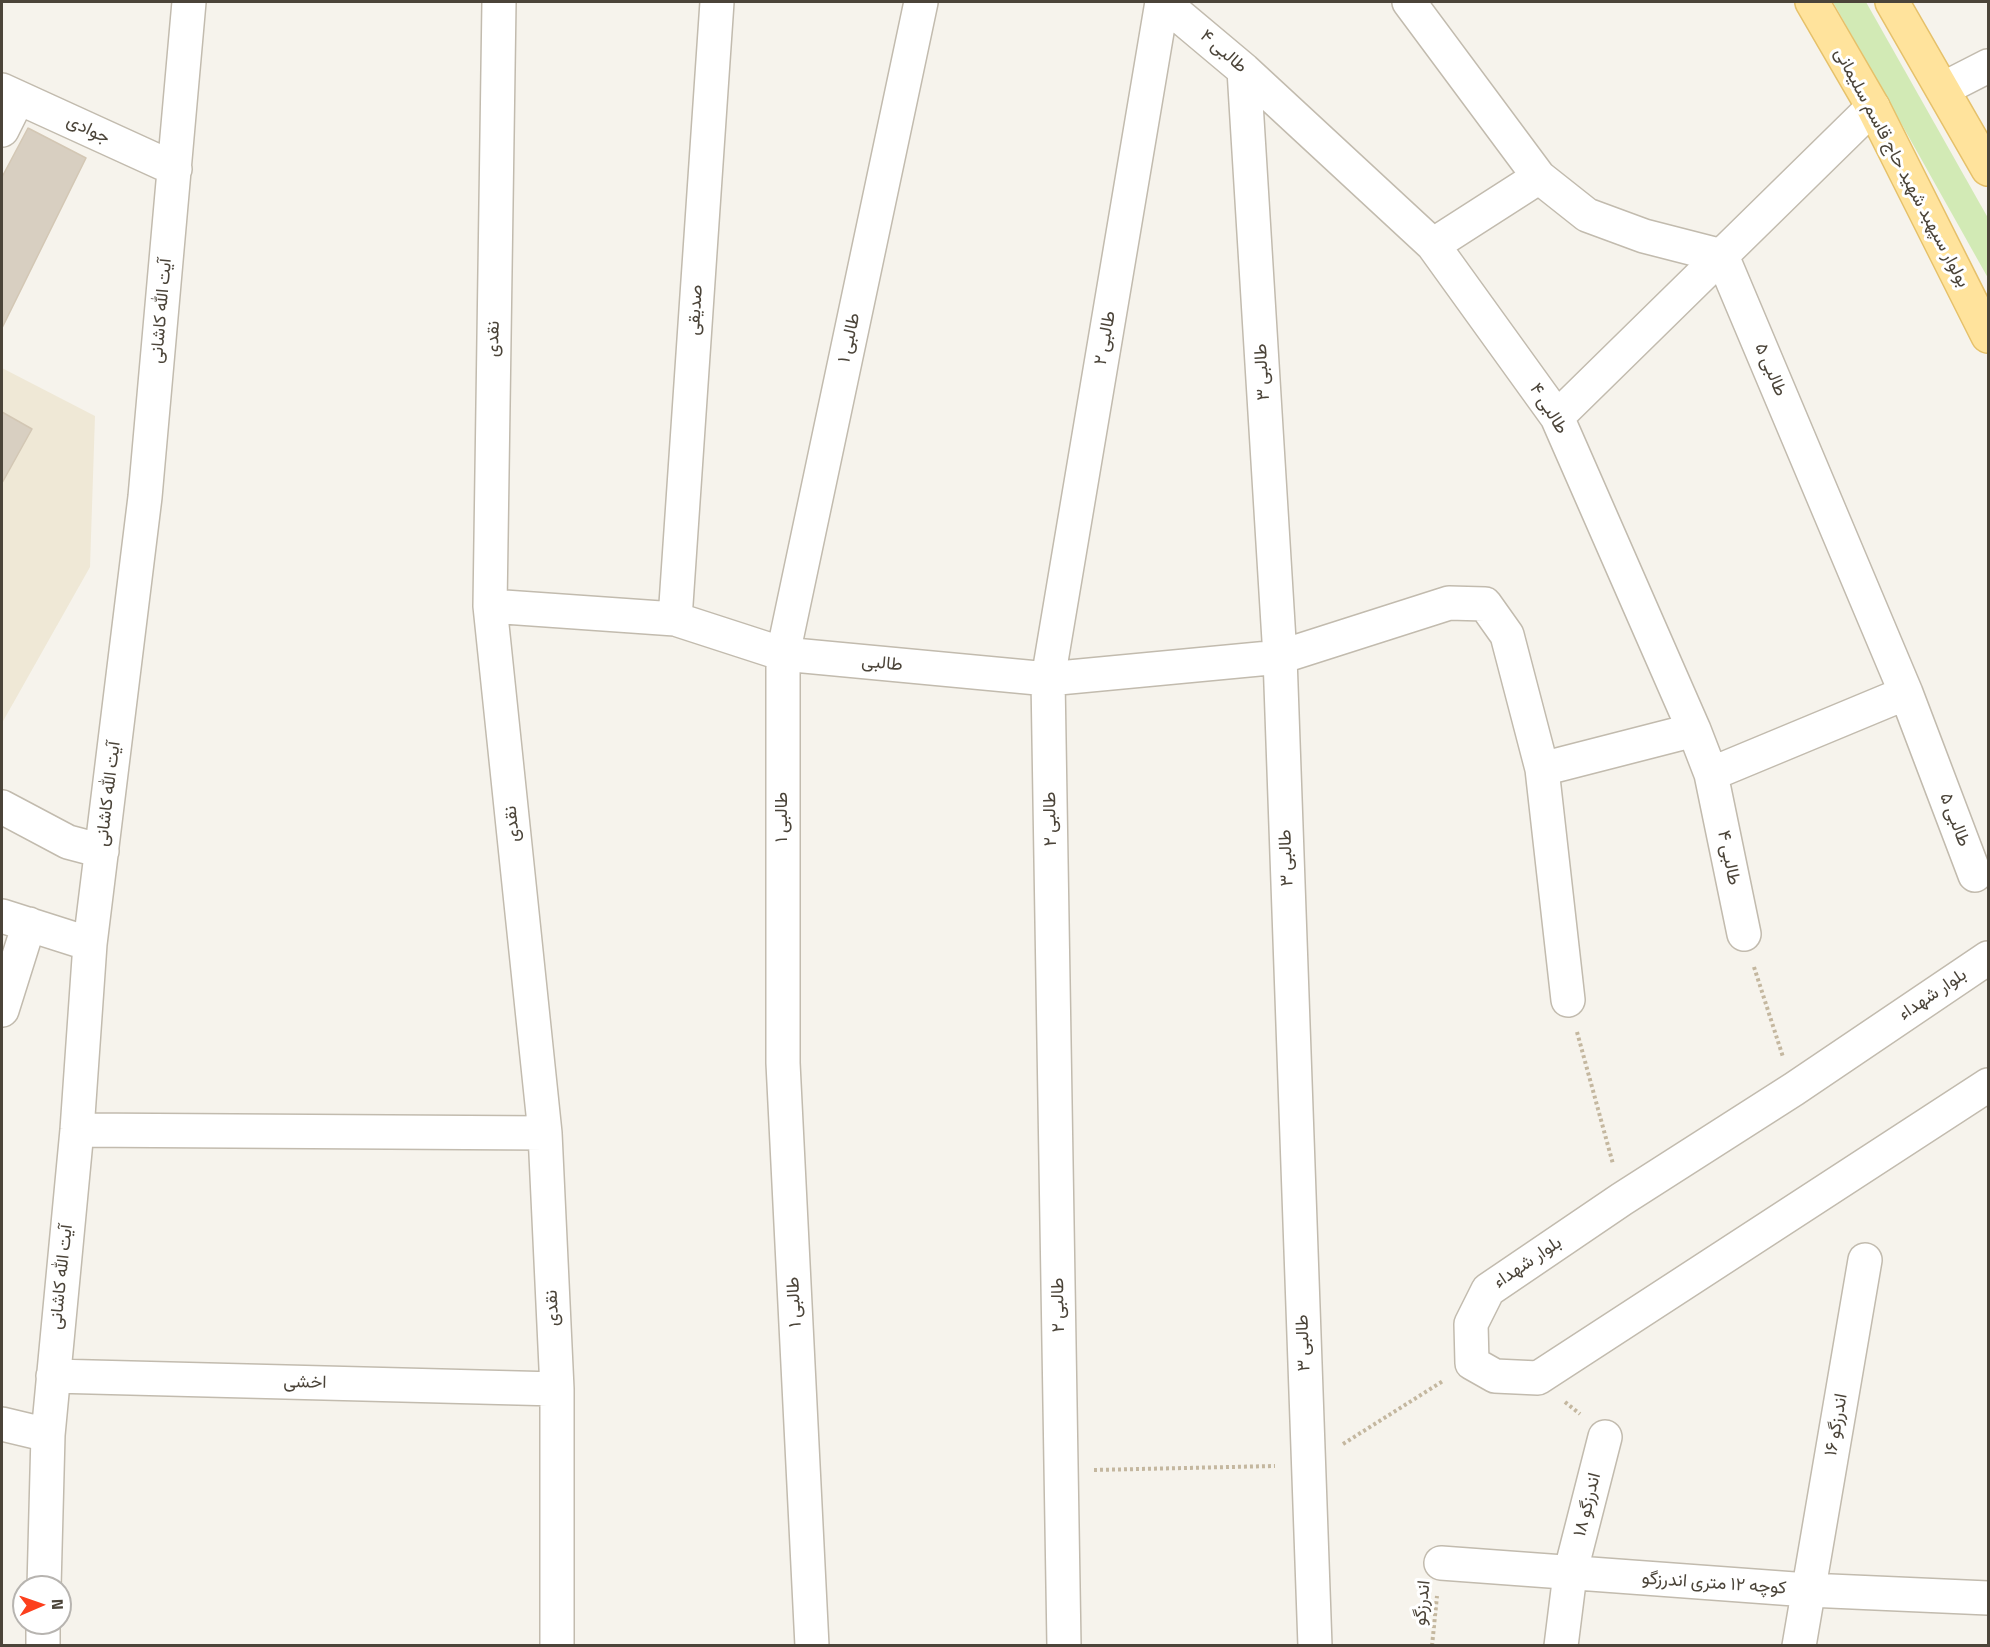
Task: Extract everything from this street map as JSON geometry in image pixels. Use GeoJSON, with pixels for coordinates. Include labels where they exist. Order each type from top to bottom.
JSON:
{"type":"FeatureCollection","features":[{"type":"Feature","properties":{"kind":"main road","name":"بولوار سپهبد شهید حاج قاسم سلیمانی"},"geometry":{"type":"LineString","coordinates":[[1812,2],[1873,107],[1989,336]]}},
{"type":"Feature","properties":{"kind":"main road"},"geometry":{"type":"LineString","coordinates":[[1892,2],[1989,169]]}},
{"type":"Feature","properties":{"kind":"street","name":"آیت الله کاشانی"},"geometry":{"type":"LineString","coordinates":[[44,1575],[48,1435],[77,1130],[90,944],[145,497],[189,2]]}},
{"type":"Feature","properties":{"kind":"street","name":"نقدی"},"geometry":{"type":"LineString","coordinates":[[499,2],[490,606],[545,1133],[557,1389],[556,1646]]}},
{"type":"Feature","properties":{"kind":"street","name":"صدیقی"},"geometry":{"type":"LineString","coordinates":[[675,620],[717,2]]}},
{"type":"Feature","properties":{"kind":"street","name":"طالبی ۱"},"geometry":{"type":"LineString","coordinates":[[812,1646],[783,1063],[783,654],[921,2]]}},
{"type":"Feature","properties":{"kind":"street","name":"طالبی ۴"},"geometry":{"type":"LineString","coordinates":[[1163,2],[1244,70],[1433,245],[1557,417],[1694,730],[1711,774],[1744,934]]}},
{"type":"Feature","properties":{"kind":"street","name":"طالبی ۲"},"geometry":{"type":"LineString","coordinates":[[1064,1646],[1048,679],[1163,2]]}},
{"type":"Feature","properties":{"kind":"street"},"geometry":{"type":"LineString","coordinates":[[1419,5],[1539,177],[1587,215],[1644,236],[1722,256]]}},
{"type":"Feature","properties":{"kind":"street"},"geometry":{"type":"LineString","coordinates":[[1943,89],[1989,66]]}},
{"type":"Feature","properties":{"kind":"street","name":"طالبی ۳"},"geometry":{"type":"LineString","coordinates":[[1244,70],[1280,657],[1315,1646]]}},
{"type":"Feature","properties":{"kind":"street","name":"جوادی"},"geometry":{"type":"LineString","coordinates":[[10,94],[175,169]]}},
{"type":"Feature","properties":{"kind":"street"},"geometry":{"type":"LineString","coordinates":[[2,130],[10,94]]}},
{"type":"Feature","properties":{"kind":"street"},"geometry":{"type":"LineString","coordinates":[[1557,417],[1873,107]]}},
{"type":"Feature","properties":{"kind":"street"},"geometry":{"type":"LineString","coordinates":[[1433,245],[1539,177]]}},
{"type":"Feature","properties":{"kind":"street","name":"طالبی ۵"},"geometry":{"type":"LineString","coordinates":[[1722,256],[1906,693],[1975,875]]}},
{"type":"Feature","properties":{"kind":"street","name":"طالبی"},"geometry":{"type":"LineString","coordinates":[[490,606],[675,620],[783,654],[1048,679],[1280,657],[1449,603],[1485,604],[1507,635],[1542,769]]}},
{"type":"Feature","properties":{"kind":"street"},"geometry":{"type":"LineString","coordinates":[[1711,774],[1906,693]]}},
{"type":"Feature","properties":{"kind":"street"},"geometry":{"type":"LineString","coordinates":[[1568,1000],[1542,769],[1694,730]]}},
{"type":"Feature","properties":{"kind":"street"},"geometry":{"type":"LineString","coordinates":[[2,807],[68,842],[102,851]]}},
{"type":"Feature","properties":{"kind":"street"},"geometry":{"type":"LineString","coordinates":[[2,1010],[15,920],[90,944]]}},
{"type":"Feature","properties":{"kind":"street","name":"بلوار شهداء"},"geometry":{"type":"LineString","coordinates":[[1538,1378],[1495,1376],[1472,1363],[1471,1324],[1488,1290],[1622,1199],[1794,1089],[1989,958]]}},
{"type":"Feature","properties":{"kind":"street"},"geometry":{"type":"LineString","coordinates":[[1538,1378],[1989,1085]]}},
{"type":"Feature","properties":{"kind":"street"},"geometry":{"type":"LineString","coordinates":[[77,1130],[545,1133]]}},
{"type":"Feature","properties":{"kind":"street","name":"اندرزگو ۱۶"},"geometry":{"type":"LineString","coordinates":[[1799,1646],[1865,1260]]}},
{"type":"Feature","properties":{"kind":"street","name":"اخشی"},"geometry":{"type":"LineString","coordinates":[[53,1376],[557,1389]]}},
{"type":"Feature","properties":{"kind":"street"},"geometry":{"type":"LineString","coordinates":[[2,1424],[48,1435]]}},
{"type":"Feature","properties":{"kind":"street","name":"اندرزگو ۱۸"},"geometry":{"type":"LineString","coordinates":[[1561,1646],[1570,1574],[1605,1437]]}},
{"type":"Feature","properties":{"kind":"street","name":"کوچه ۱۲ متری اندرزگو"},"geometry":{"type":"LineString","coordinates":[[1441,1563],[1808,1590],[1989,1598]]}},
{"type":"Feature","properties":{"kind":"path"},"geometry":{"type":"LineString","coordinates":[[1744,934],[1794,1089]]}},
{"type":"Feature","properties":{"kind":"path"},"geometry":{"type":"LineString","coordinates":[[1568,1000],[1622,1199]]}},
{"type":"Feature","properties":{"kind":"path"},"geometry":{"type":"LineString","coordinates":[[1538,1378],[1605,1437]]}},
{"type":"Feature","properties":{"kind":"path","name":"اندرزگو"},"geometry":{"type":"LineString","coordinates":[[1432,1646],[1441,1563]]}},
{"type":"Feature","properties":{"kind":"shaded area"},"geometry":{"type":"Polygon","coordinates":[[[2,368],[95,416],[90,567],[2,723],[2,368]]]}},
{"type":"Feature","properties":{"kind":"green space"},"geometry":{"type":"Polygon","coordinates":[[[1833,2],[1866,2],[1988,218],[1988,278],[1833,2]]]}},
{"type":"Feature","properties":{"kind":"building"},"geometry":{"type":"Polygon","coordinates":[[[28,128],[86,158],[2,328],[2,177],[28,128]]]}},
{"type":"Feature","properties":{"kind":"building"},"geometry":{"type":"Polygon","coordinates":[[[2,412],[32,429],[2,483],[2,412]]]}}]}
